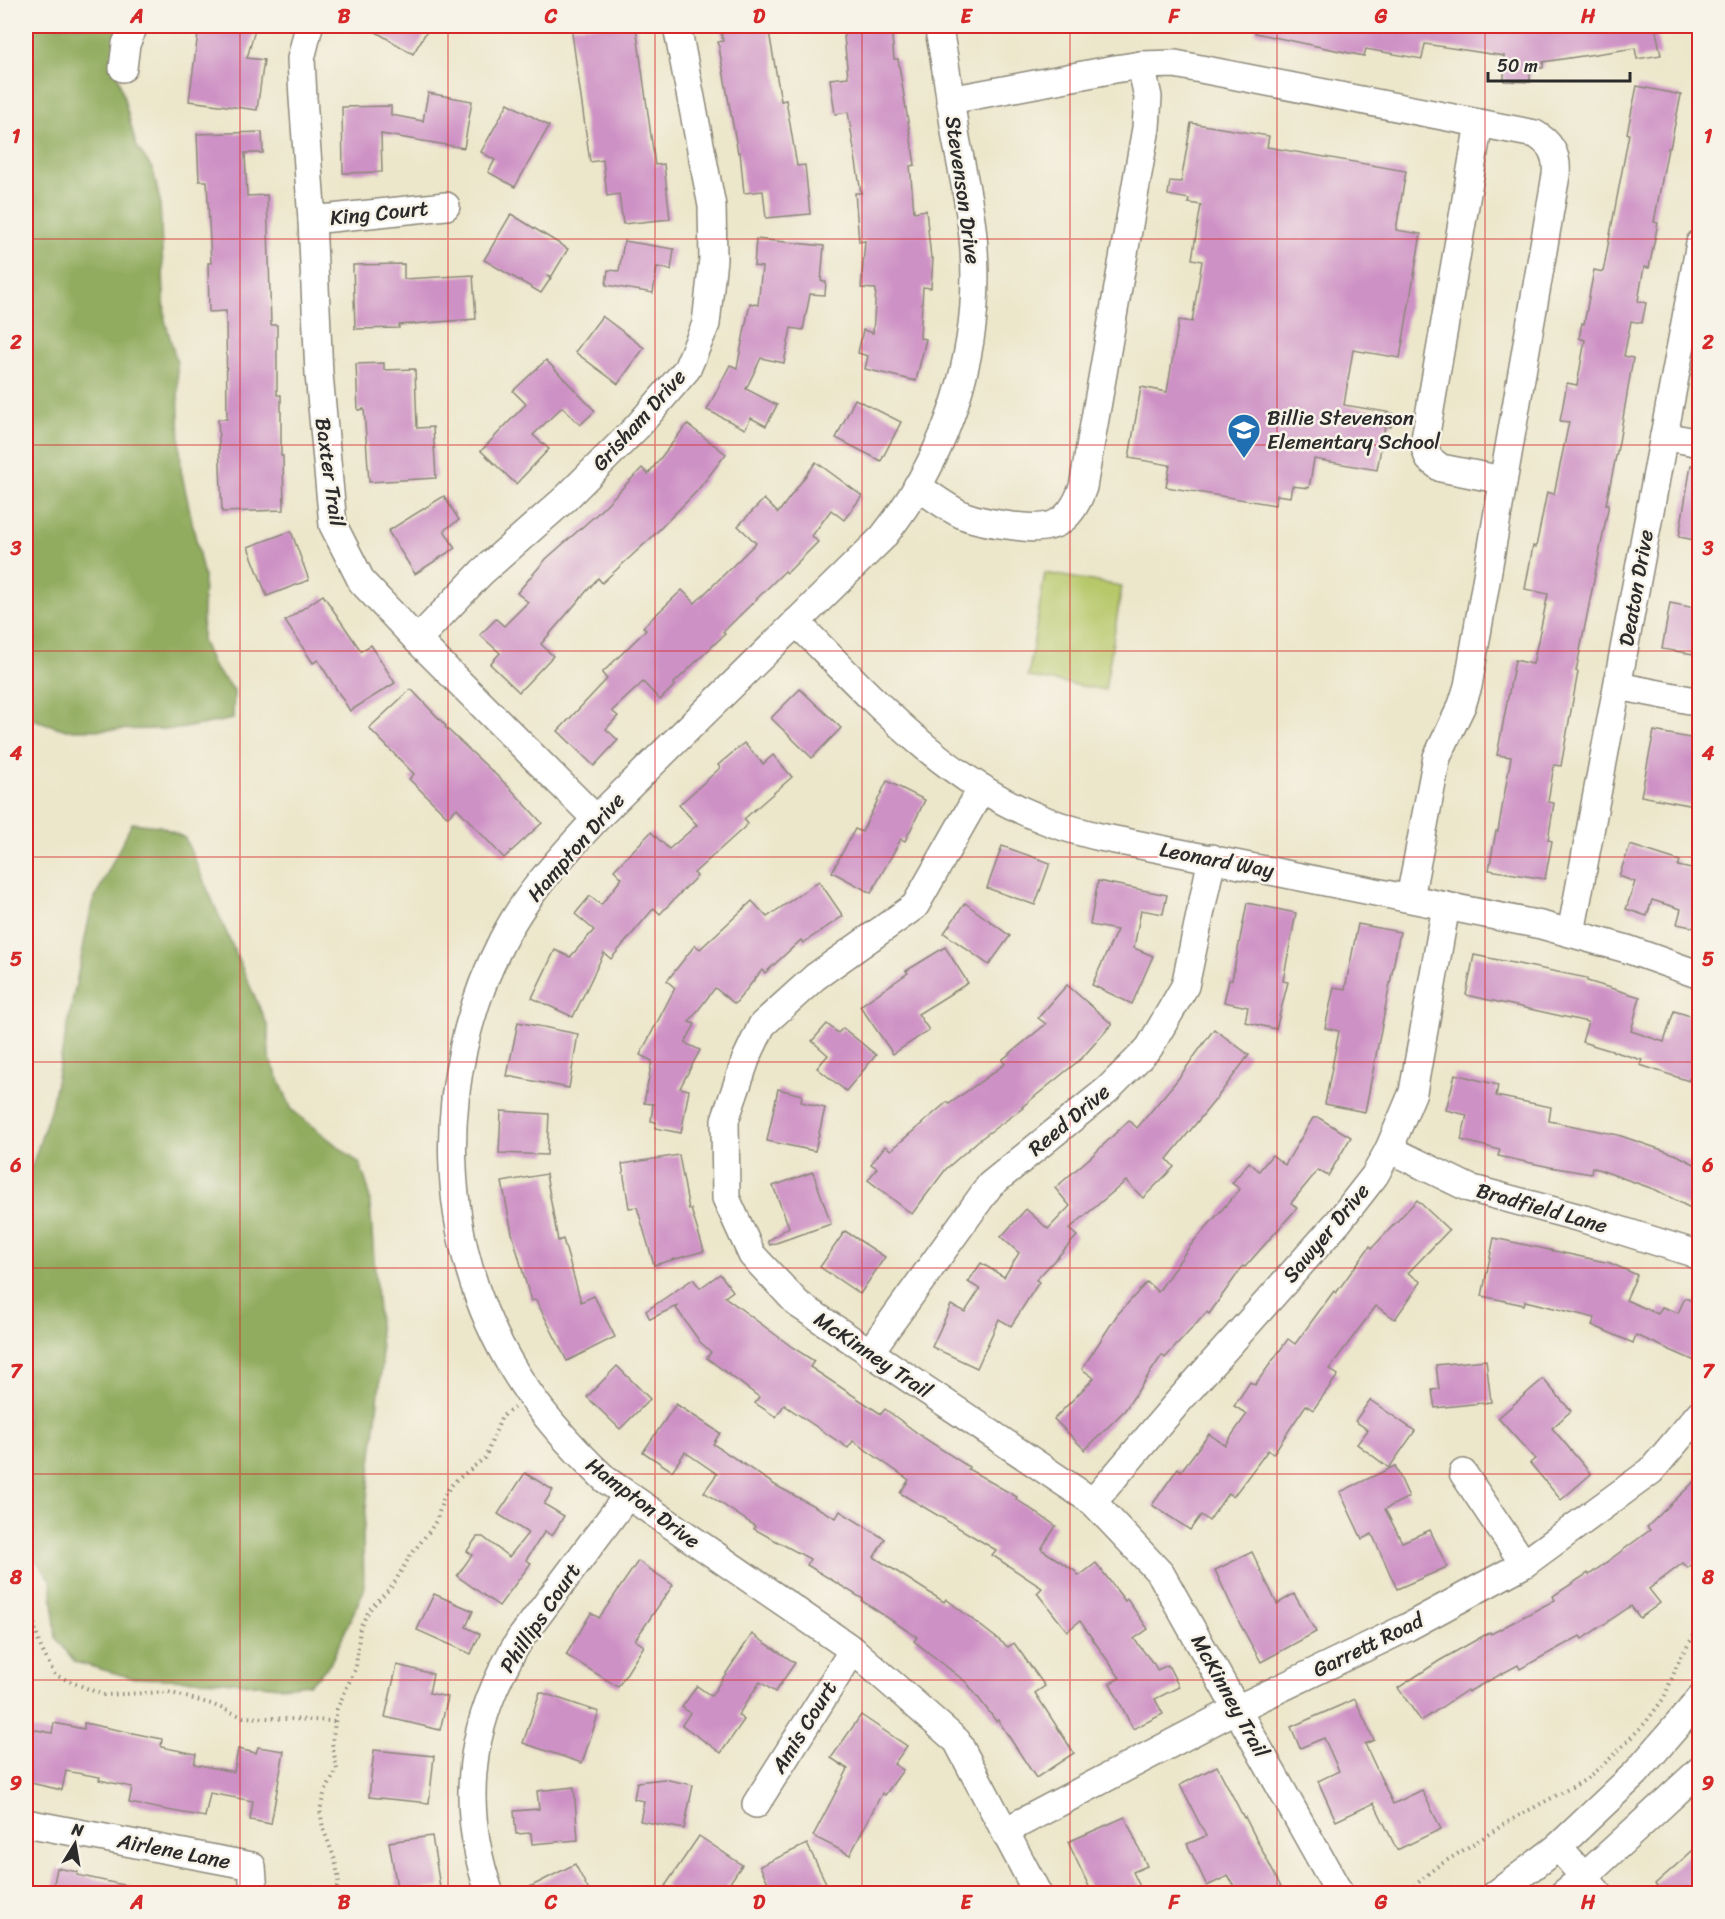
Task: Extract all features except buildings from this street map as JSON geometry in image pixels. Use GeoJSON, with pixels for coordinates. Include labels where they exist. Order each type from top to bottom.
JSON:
{"type":"FeatureCollection","features":[{"type":"Feature","properties":{"kind":"street"},"geometry":{"type":"LineString","coordinates":[[123,68],[126,44],[134,26]]}},
{"type":"Feature","properties":{"kind":"street","name":"Baxter Trail"},"geometry":{"type":"LineString","coordinates":[[309,26],[301,59],[319,374],[333,525],[362,582],[596,819]]}},
{"type":"Feature","properties":{"kind":"street","name":"Grisham Drive"},"geometry":{"type":"LineString","coordinates":[[417,640],[482,572],[566,498],[630,434],[687,369],[706,324],[713,238],[712,206],[677,26]]}},
{"type":"Feature","properties":{"kind":"street","name":"Stevenson Drive"},"geometry":{"type":"LineString","coordinates":[[796,622],[882,538],[899,516],[943,436],[953,412],[966,361],[975,302],[974,248],[938,26]]}},
{"type":"Feature","properties":{"kind":"street"},"geometry":{"type":"LineString","coordinates":[[950,100],[1141,65],[1175,64],[1535,134],[1550,145],[1557,165],[1468,686],[1462,705],[1437,757],[1410,898]]}},
{"type":"Feature","properties":{"kind":"street"},"geometry":{"type":"LineString","coordinates":[[917,486],[965,516],[980,521],[1033,529],[1049,527],[1070,514],[1078,501],[1083,487],[1146,128],[1148,97],[1141,65]]}},
{"type":"Feature","properties":{"kind":"street"},"geometry":{"type":"LineString","coordinates":[[1479,123],[1424,445],[1429,459],[1441,468],[1503,480]]}},
{"type":"Feature","properties":{"kind":"street","name":"King Court"},"geometry":{"type":"LineString","coordinates":[[312,220],[446,206]]}},
{"type":"Feature","properties":{"kind":"street","name":"Deaton Drive"},"geometry":{"type":"LineString","coordinates":[[1571,933],[1700,243]]}},
{"type":"Feature","properties":{"kind":"street"},"geometry":{"type":"LineString","coordinates":[[1664,436],[1700,442]]}},
{"type":"Feature","properties":{"kind":"street","name":"Leonard Way"},"geometry":{"type":"LineString","coordinates":[[796,622],[916,740],[982,788],[1041,819],[1100,837],[1410,898],[1571,933],[1628,949],[1700,975]]}},
{"type":"Feature","properties":{"kind":"street","name":"Hampton Drive"},"geometry":{"type":"LineString","coordinates":[[796,622],[596,819],[556,862],[519,912],[503,939],[475,1003],[457,1072],[451,1136],[452,1170],[462,1237],[471,1275],[486,1314],[516,1373],[585,1461],[627,1496],[853,1650],[957,1741],[1038,1893]]}},
{"type":"Feature","properties":{"kind":"street"},"geometry":{"type":"LineString","coordinates":[[1618,686],[1700,702]]}},
{"type":"Feature","properties":{"kind":"street","name":"McKinney Trail"},"geometry":{"type":"LineString","coordinates":[[982,788],[915,906],[815,977],[762,1025],[746,1059],[724,1120],[726,1198],[752,1254],[798,1304],[1093,1502],[1161,1574],[1340,1893]]}},
{"type":"Feature","properties":{"kind":"street","name":"Reed Drive"},"geometry":{"type":"LineString","coordinates":[[869,1353],[990,1185],[1107,1090],[1149,1048],[1185,986],[1212,858]]}},
{"type":"Feature","properties":{"kind":"street","name":"Sawyer Drive"},"geometry":{"type":"LineString","coordinates":[[1093,1502],[1178,1402],[1339,1221],[1375,1175],[1389,1149],[1413,1092],[1446,906]]}},
{"type":"Feature","properties":{"kind":"street","name":"Bradfield Lane"},"geometry":{"type":"LineString","coordinates":[[1389,1149],[1469,1188],[1584,1219],[1700,1257]]}},
{"type":"Feature","properties":{"kind":"street","name":"Garrett Road"},"geometry":{"type":"LineString","coordinates":[[1005,1831],[1237,1709],[1406,1628],[1524,1564],[1651,1472],[1700,1413]]}},
{"type":"Feature","properties":{"kind":"street"},"geometry":{"type":"LineString","coordinates":[[1463,1473],[1524,1564]]}},
{"type":"Feature","properties":{"kind":"street","name":"Phillips Court"},"geometry":{"type":"LineString","coordinates":[[490,1893],[476,1848],[471,1798],[473,1768],[483,1718],[514,1648],[627,1496]]}},
{"type":"Feature","properties":{"kind":"street","name":"Amis Court"},"geometry":{"type":"LineString","coordinates":[[756,1804],[853,1650]]}},
{"type":"Feature","properties":{"kind":"street"},"geometry":{"type":"LineString","coordinates":[[1496,1893],[1558,1847],[1636,1773],[1700,1699]]}},
{"type":"Feature","properties":{"kind":"street"},"geometry":{"type":"LineString","coordinates":[[1558,1847],[1582,1888],[1700,1770]]}},
{"type":"Feature","properties":{"kind":"street","name":"Airlene Lane"},"geometry":{"type":"LineString","coordinates":[[26,1823],[252,1866],[254,1893]]}},
{"type":"Feature","properties":{"kind":"path"},"geometry":{"type":"LineString","coordinates":[[335,1893],[339,1880],[335,1860],[323,1828],[320,1810],[324,1794],[337,1770],[332,1743],[335,1721],[343,1694],[356,1667],[360,1627],[370,1610],[393,1586],[410,1556],[431,1529],[437,1519],[444,1495],[454,1482],[485,1458],[502,1416],[532,1395]]}},
{"type":"Feature","properties":{"kind":"path"},"geometry":{"type":"LineString","coordinates":[[26,1570],[38,1640],[55,1675],[103,1695],[168,1692],[212,1704],[243,1717],[335,1721]]}},
{"type":"Feature","properties":{"kind":"path"},"geometry":{"type":"LineString","coordinates":[[1405,1893],[1435,1868],[1511,1820],[1585,1780],[1613,1756],[1646,1722],[1664,1698],[1680,1658],[1700,1626]]}},
{"type":"Feature","properties":{"kind":"green space"},"geometry":{"type":"Polygon","coordinates":[[[26,26],[121,26],[113,56],[136,145],[153,170],[160,201],[165,320],[177,363],[181,470],[204,577],[202,640],[214,668],[234,690],[233,719],[179,729],[66,730],[26,717],[26,491],[31,399],[26,358],[26,26]]]}},
{"type":"Feature","properties":{"kind":"green space"},"geometry":{"type":"Polygon","coordinates":[[[1045,573],[1122,586],[1105,690],[1028,677],[1045,573]]]}},
{"type":"Feature","properties":{"kind":"green space"},"geometry":{"type":"Polygon","coordinates":[[[132,823],[160,826],[185,838],[268,1027],[269,1056],[292,1110],[360,1164],[369,1191],[382,1365],[363,1535],[364,1590],[330,1664],[310,1684],[280,1687],[222,1681],[133,1678],[75,1662],[56,1638],[51,1580],[26,1547],[26,1178],[51,1107],[92,904],[132,823]]]}},
{"type":"Feature","properties":{"kind":"place","name":"Billie Stevenson Elementary School"},"geometry":{"type":"Point","coordinates":[1244,459]}}]}
